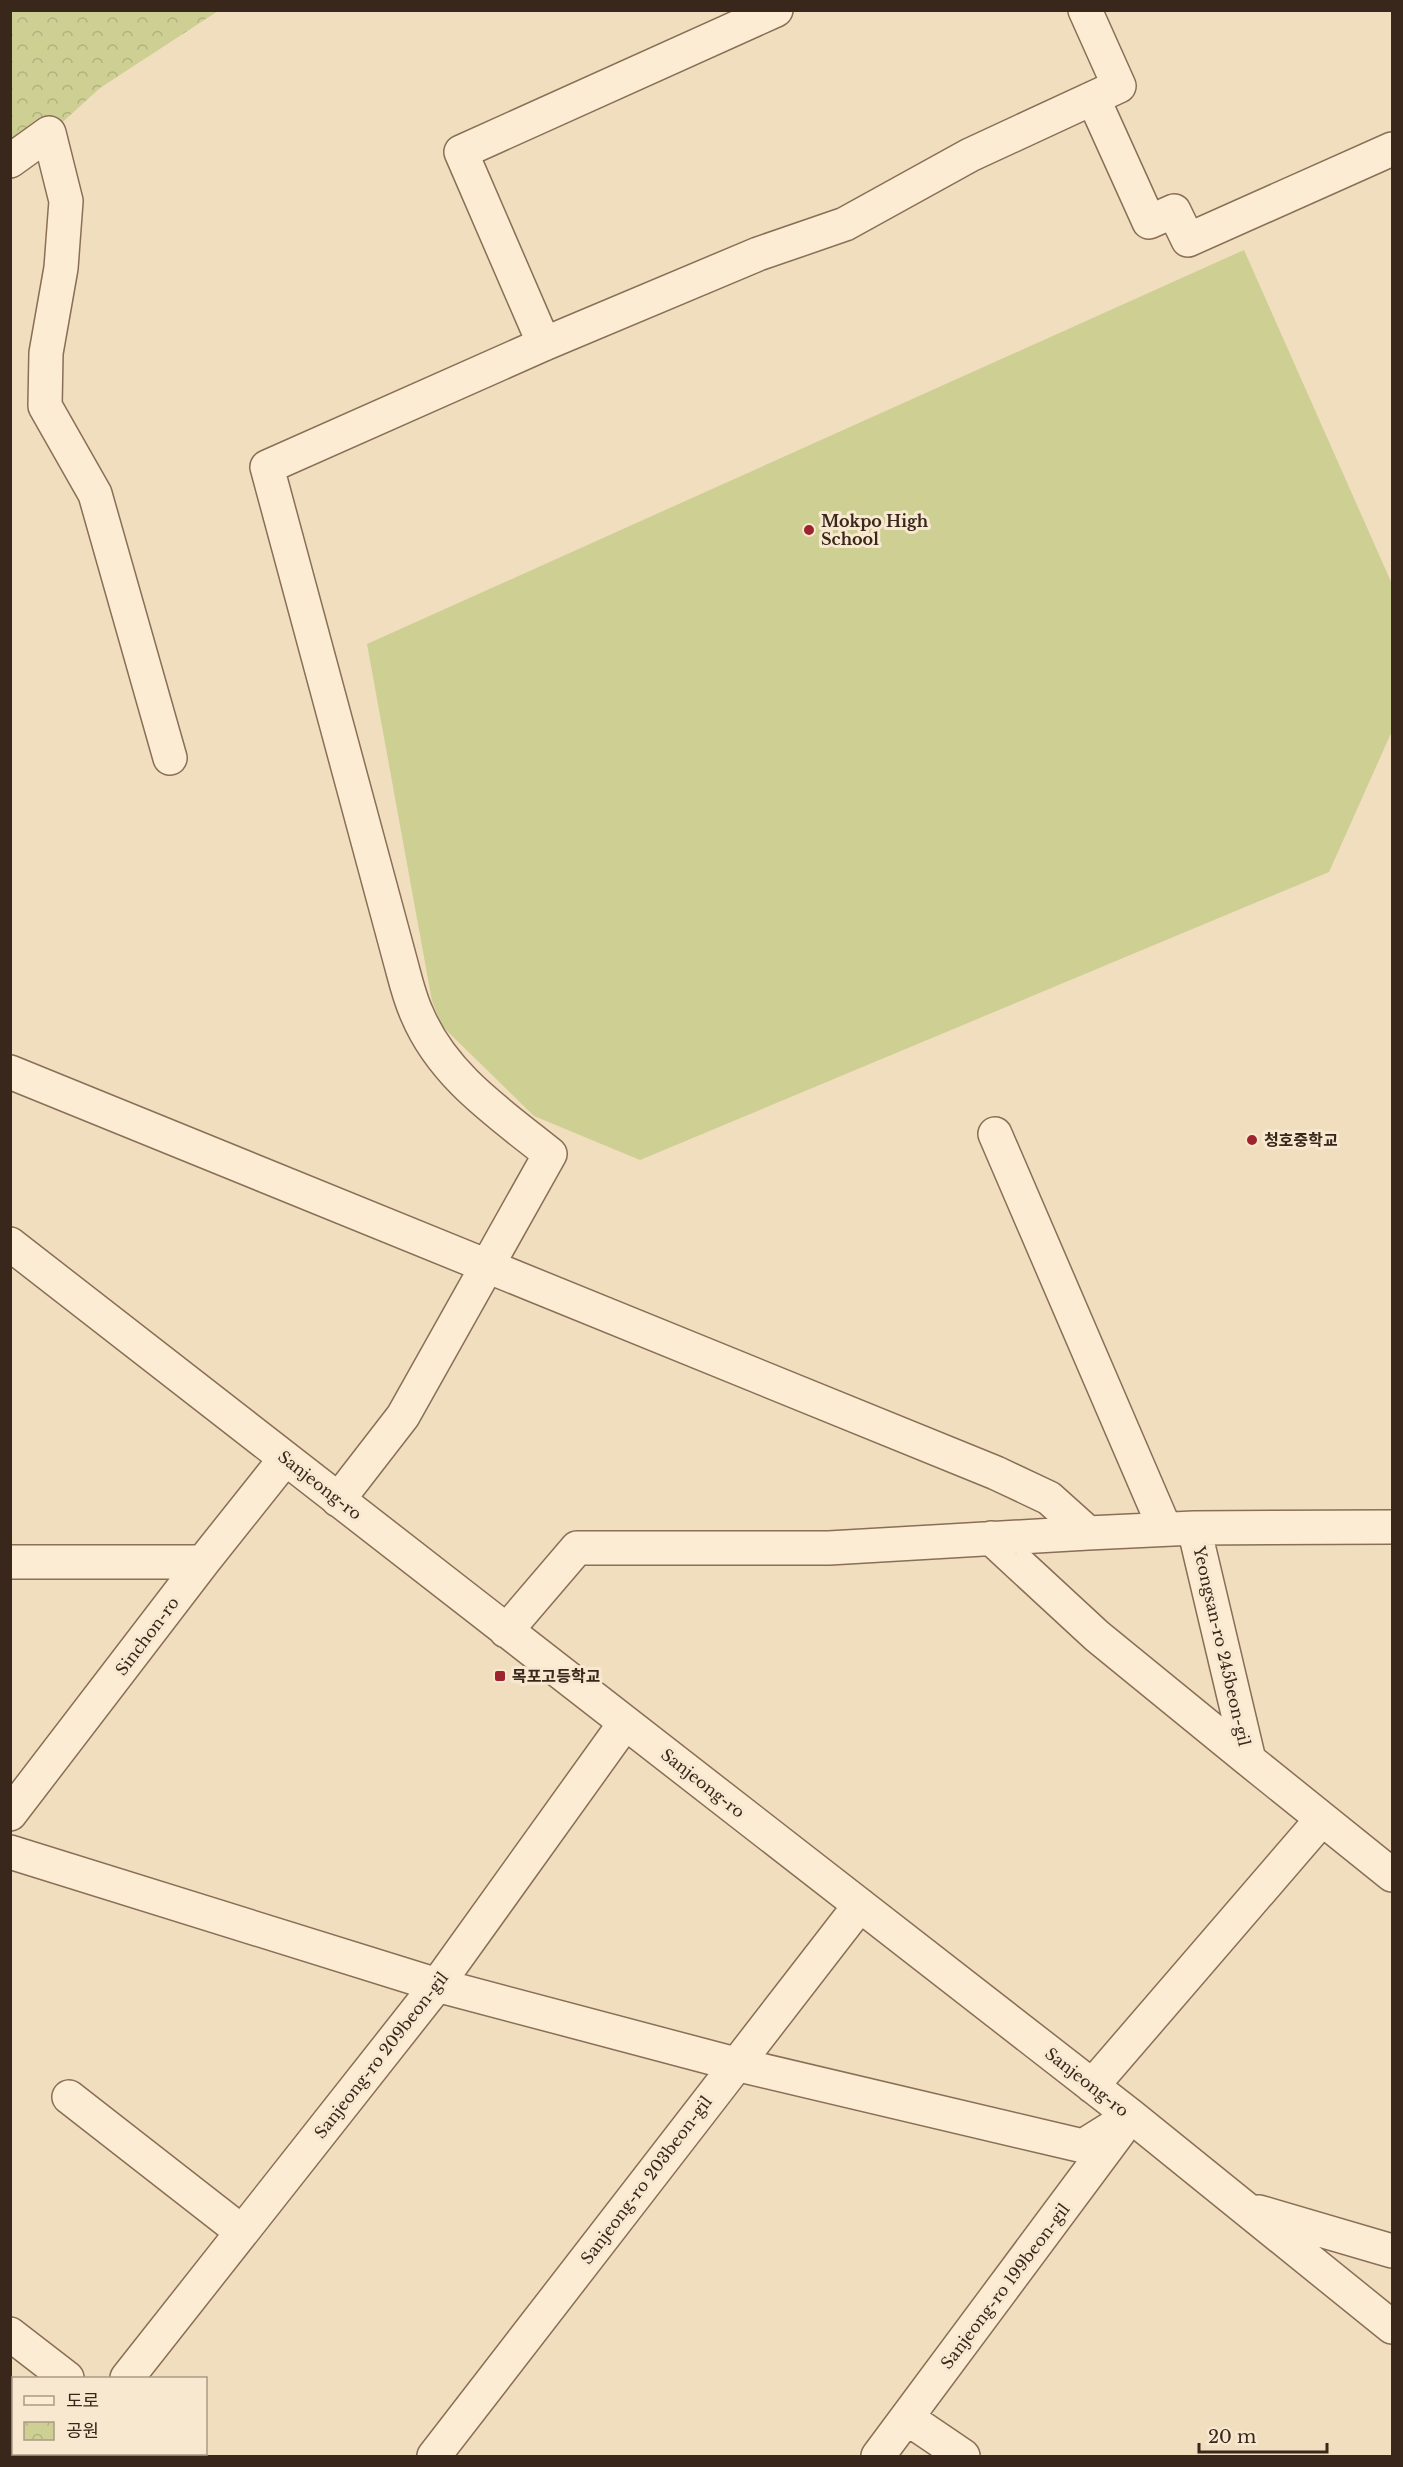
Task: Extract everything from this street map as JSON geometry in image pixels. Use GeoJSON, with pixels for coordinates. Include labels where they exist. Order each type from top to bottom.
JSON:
{"type":"FeatureCollection","features":[{"type":"Feature","properties":{"kind":"street"},"geometry":{"type":"LineString","coordinates":[[544,344],[461,152],[776,10]]}},
{"type":"Feature","properties":{"kind":"street"},"geometry":{"type":"LineString","coordinates":[[338,1500],[403,1416],[550,1154],[475,1095],[448,1065],[417,1014],[400,960],[267,467],[544,344],[758,254],[845,224],[970,154],[1119,86],[1085,10]]}},
{"type":"Feature","properties":{"kind":"street"},"geometry":{"type":"LineString","coordinates":[[1093,98],[1149,222],[1174,211],[1188,240],[1392,149]]}},
{"type":"Feature","properties":{"kind":"street"},"geometry":{"type":"LineString","coordinates":[[10,161],[49,133],[66,201],[61,268],[46,353],[45,406],[95,494],[170,758]]}},
{"type":"Feature","properties":{"kind":"street"},"geometry":{"type":"LineString","coordinates":[[10,1072],[996,1473],[1049,1498],[1088,1533]]}},
{"type":"Feature","properties":{"kind":"street","name":"Yeongsan-ro 245beon-gil"},"geometry":{"type":"LineString","coordinates":[[995,1134],[1180,1529],[1249,1760],[1392,1875]]}},
{"type":"Feature","properties":{"kind":"street","name":"Sanjeong-ro"},"geometry":{"type":"LineString","coordinates":[[10,1244],[1131,2116],[1392,2327]]}},
{"type":"Feature","properties":{"kind":"street","name":"Sinchon-ro"},"geometry":{"type":"LineString","coordinates":[[10,1814],[285,1459]]}},
{"type":"Feature","properties":{"kind":"street"},"geometry":{"type":"LineString","coordinates":[[506,1631],[577,1548],[829,1548],[1180,1529],[1392,1527]]}},
{"type":"Feature","properties":{"kind":"street"},"geometry":{"type":"LineString","coordinates":[[992,1538],[1097,1636],[1249,1760]]}},
{"type":"Feature","properties":{"kind":"street"},"geometry":{"type":"LineString","coordinates":[[10,1562],[203,1562]]}},
{"type":"Feature","properties":{"kind":"street","name":"Sanjeong-ro 209beon-gil"},"geometry":{"type":"LineString","coordinates":[[129,2377],[437,1985],[626,1723]]}},
{"type":"Feature","properties":{"kind":"street"},"geometry":{"type":"LineString","coordinates":[[1092,2086],[1322,1819]]}},
{"type":"Feature","properties":{"kind":"street"},"geometry":{"type":"LineString","coordinates":[[10,1852],[437,1985],[735,2064],[1083,2146],[1131,2116]]}},
{"type":"Feature","properties":{"kind":"street","name":"Sanjeong-ro 203beon-gil"},"geometry":{"type":"LineString","coordinates":[[434,2457],[735,2064],[860,1905]]}},
{"type":"Feature","properties":{"kind":"street"},"geometry":{"type":"LineString","coordinates":[[69,2097],[242,2232]]}},
{"type":"Feature","properties":{"kind":"street","name":"Sanjeong-ro 199beon-gil"},"geometry":{"type":"LineString","coordinates":[[878,2457],[1131,2116]]}},
{"type":"Feature","properties":{"kind":"street"},"geometry":{"type":"LineString","coordinates":[[1244,2207],[1392,2251]]}},
{"type":"Feature","properties":{"kind":"street"},"geometry":{"type":"LineString","coordinates":[[10,2334],[64,2377]]}},
{"type":"Feature","properties":{"kind":"street"},"geometry":{"type":"LineString","coordinates":[[907,2418],[963,2457]]}},
{"type":"Feature","properties":{"kind":"green space"},"geometry":{"type":"Polygon","coordinates":[[[14,10],[218,11],[100,88],[11,169],[11,13],[14,10]]]}},
{"type":"Feature","properties":{"kind":"green space"},"geometry":{"type":"Polygon","coordinates":[[[1244,250],[1392,584],[1392,731],[1329,872],[640,1160],[534,1116],[442,1026],[432,1001],[367,644],[1244,250]]]}},
{"type":"Feature","properties":{"kind":"place","name":"Mokpo High School"},"geometry":{"type":"Point","coordinates":[809,530]}},
{"type":"Feature","properties":{"kind":"place","name":"청호중학교"},"geometry":{"type":"Point","coordinates":[1252,1140]}},
{"type":"Feature","properties":{"kind":"place","name":"목포고등학교"},"geometry":{"type":"Point","coordinates":[500,1676]}}]}
